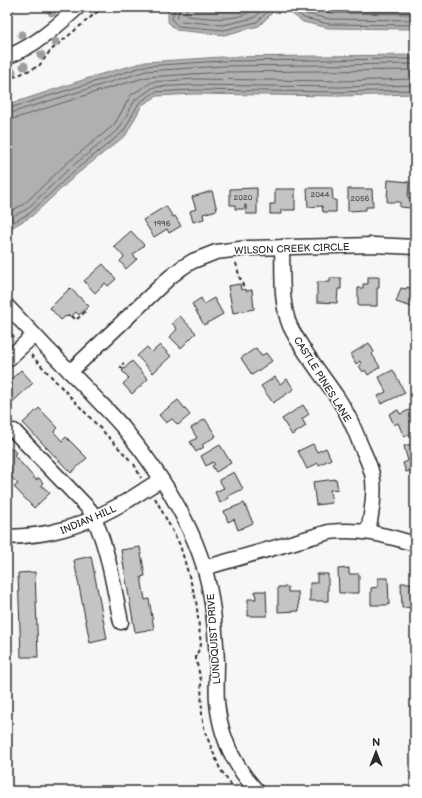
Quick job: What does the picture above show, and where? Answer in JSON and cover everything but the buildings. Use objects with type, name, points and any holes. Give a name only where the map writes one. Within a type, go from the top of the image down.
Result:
[{"type":"street","points":[[7,57],[27,48],[45,36],[78,7]]},
{"type":"street","name":"WILSON CREEK CIRCLE","points":[[70,372],[170,277],[193,261],[216,252],[231,249],[282,247],[415,247]]},
{"type":"street","name":"CASTLE PINES LANE","points":[[282,247],[284,297],[290,325],[297,338],[344,408],[371,469],[373,490],[368,532]]},
{"type":"street","name":"LUNDQUIST DRIVE","points":[[7,306],[125,430],[151,464],[191,532],[204,568],[212,600],[216,638],[217,700],[223,732],[236,765],[257,791]]},
{"type":"street","points":[[7,360],[34,335]]},
{"type":"street","points":[[14,431],[90,510],[107,557],[121,622]]},
{"type":"street","name":"INDIAN HILL","points":[[7,537],[31,536],[59,532],[118,507],[161,480]]},
{"type":"street","points":[[204,568],[328,532],[345,530],[368,532],[415,544]]},
{"type":"path","points":[[7,80],[39,66],[50,52],[103,7]]},
{"type":"path","points":[[236,263],[244,289]]},
{"type":"path","points":[[72,316],[76,320],[86,311]]},
{"type":"path","points":[[7,329],[133,462],[142,479]]},
{"type":"path","points":[[123,369],[120,366],[124,363]]},
{"type":"path","points":[[153,495],[180,545],[196,600],[201,646]]},
{"type":"water","points":[[173,7],[415,7],[415,29],[329,28],[303,22],[288,11],[275,10],[259,26],[224,35],[176,30],[168,22],[168,11]]},
{"type":"water","points":[[415,55],[415,94],[340,96],[193,94],[157,96],[142,105],[126,135],[77,174],[32,216],[11,228],[7,228],[7,105],[98,75],[145,62],[222,57]]}]
